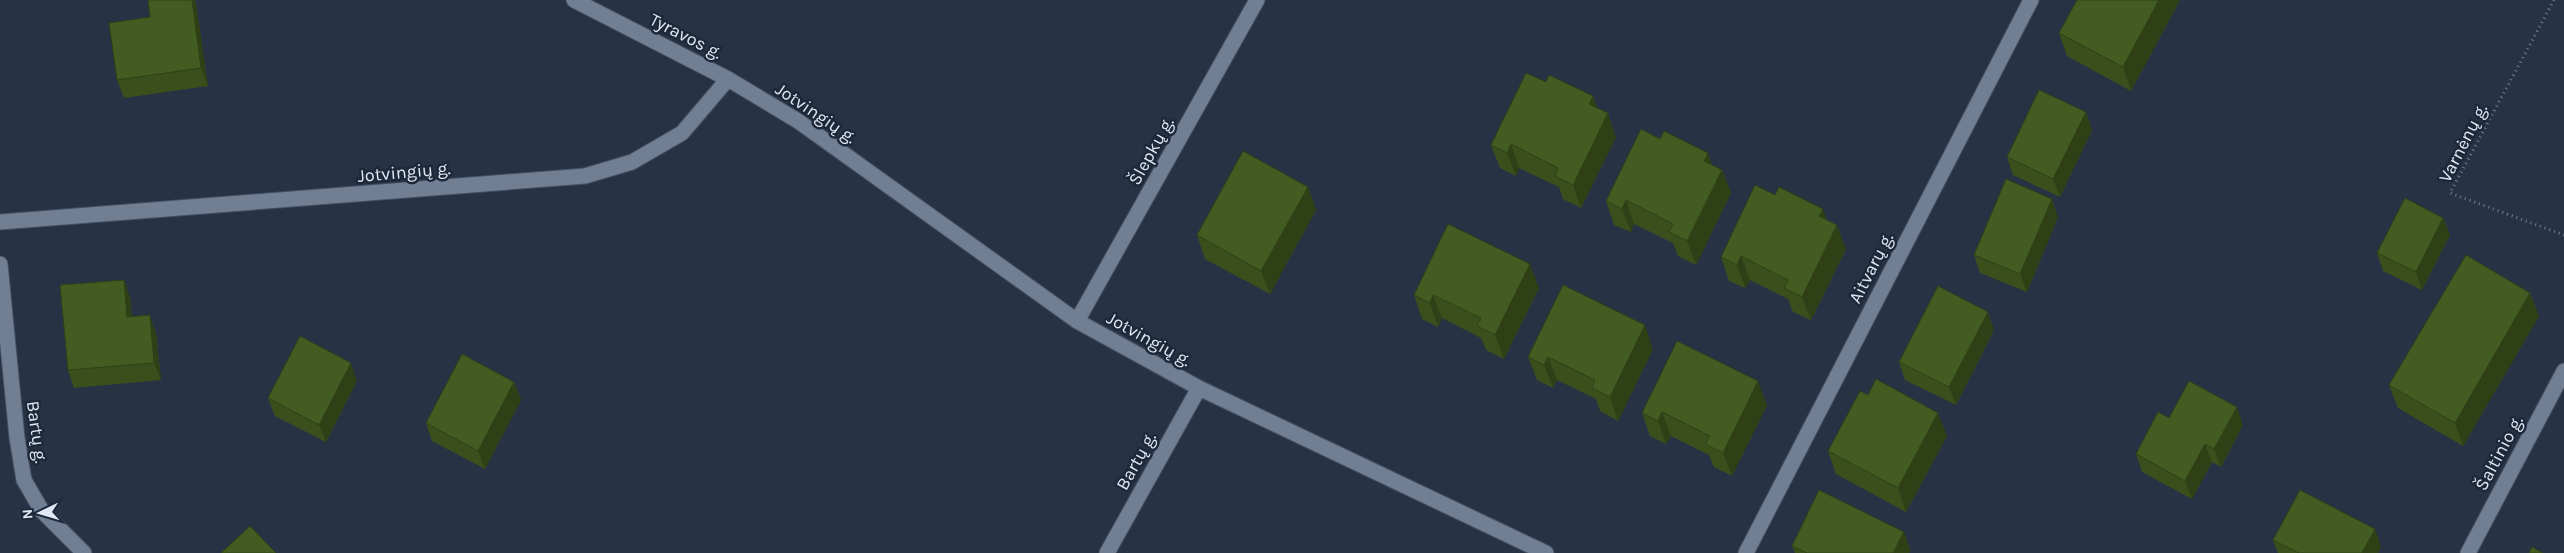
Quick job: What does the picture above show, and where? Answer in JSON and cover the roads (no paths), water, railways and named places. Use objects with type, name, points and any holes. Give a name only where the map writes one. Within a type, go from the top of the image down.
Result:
[{"type":"street","name":"Tyravos g.","points":[[574,0],[728,79]]},
{"type":"street","name":"Šlepkų g.","points":[[1077,321],[1257,0]]},
{"type":"street","name":"Aitvarų g.","points":[[1746,553],[2031,0]]},
{"type":"street","name":"Jotvingių g.","points":[[0,222],[586,176],[632,162],[682,133],[728,79],[798,121],[1077,321],[1199,388],[1546,553]]},
{"type":"street","name":"Bartų g.","points":[[0,264],[17,438],[24,480],[42,511],[84,553]]},
{"type":"street","name":"Šaltinio g.","points":[[2468,553],[2564,371]]},
{"type":"street","name":"Bartų g.","points":[[1107,553],[1199,388]]}]
